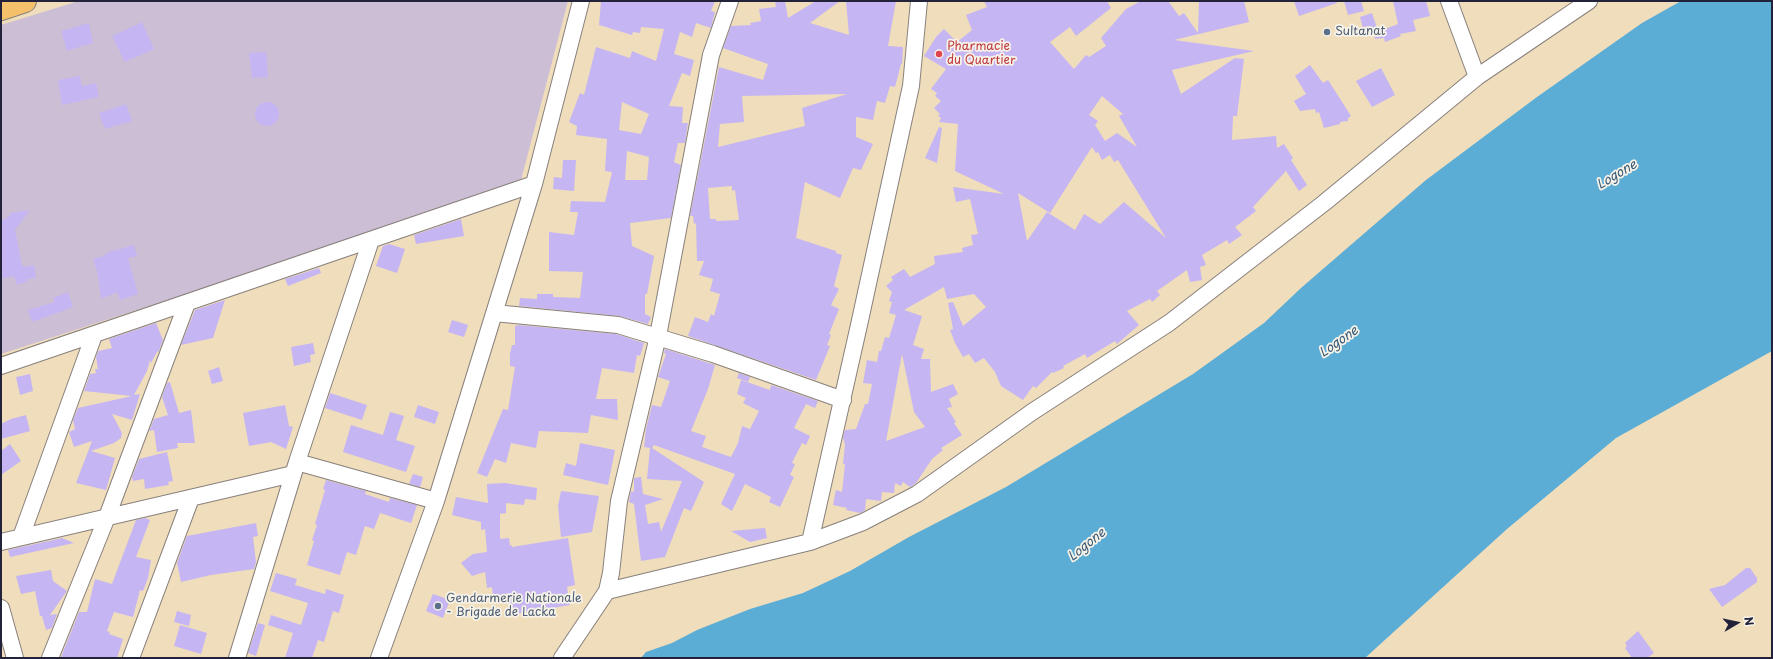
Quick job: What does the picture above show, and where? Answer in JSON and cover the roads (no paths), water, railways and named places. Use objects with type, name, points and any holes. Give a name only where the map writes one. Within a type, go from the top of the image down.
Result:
[{"type":"highway","points":[[1,9],[26,1]]},
{"type":"street","points":[[379,658],[436,501],[534,184],[581,1]]},
{"type":"street","points":[[562,658],[607,591],[611,573],[619,501],[658,336],[711,55],[730,1]]},
{"type":"street","points":[[1449,1],[1477,77]]},
{"type":"street","points":[[607,591],[810,542],[863,522],[917,494],[1032,412],[1169,323],[1324,204],[1477,77],[1589,1]]},
{"type":"street","points":[[810,542],[843,400],[911,86],[920,3]]},
{"type":"street","points":[[1,366],[534,184]]},
{"type":"street","points":[[237,658],[295,468],[371,240]]},
{"type":"street","points":[[50,658],[107,517],[187,303]]},
{"type":"street","points":[[494,313],[618,325],[658,336],[843,400]]},
{"type":"street","points":[[21,537],[94,335]]},
{"type":"street","points":[[1,542],[191,498],[295,468],[436,501]]},
{"type":"street","points":[[131,658],[191,498]]},
{"type":"street","points":[[1,608],[15,658]]},
{"type":"water","name":"Logone","points":[[1681,1],[1772,1],[1772,351],[1616,438],[1507,529],[1365,658],[641,658],[646,652],[672,643],[697,630],[750,609],[803,593],[850,571],[909,537],[1006,487],[1193,374],[1264,323],[1301,288],[1426,180],[1537,97],[1642,23]]},
{"type":"place","name":"Sultanat","points":[[1327,32]]},
{"type":"place","name":"Pharmacie du Quartier","points":[[939,54]]},
{"type":"place","name":"Gendarmerie Nationale - Brigade de Lacka","points":[[438,606]]}]
